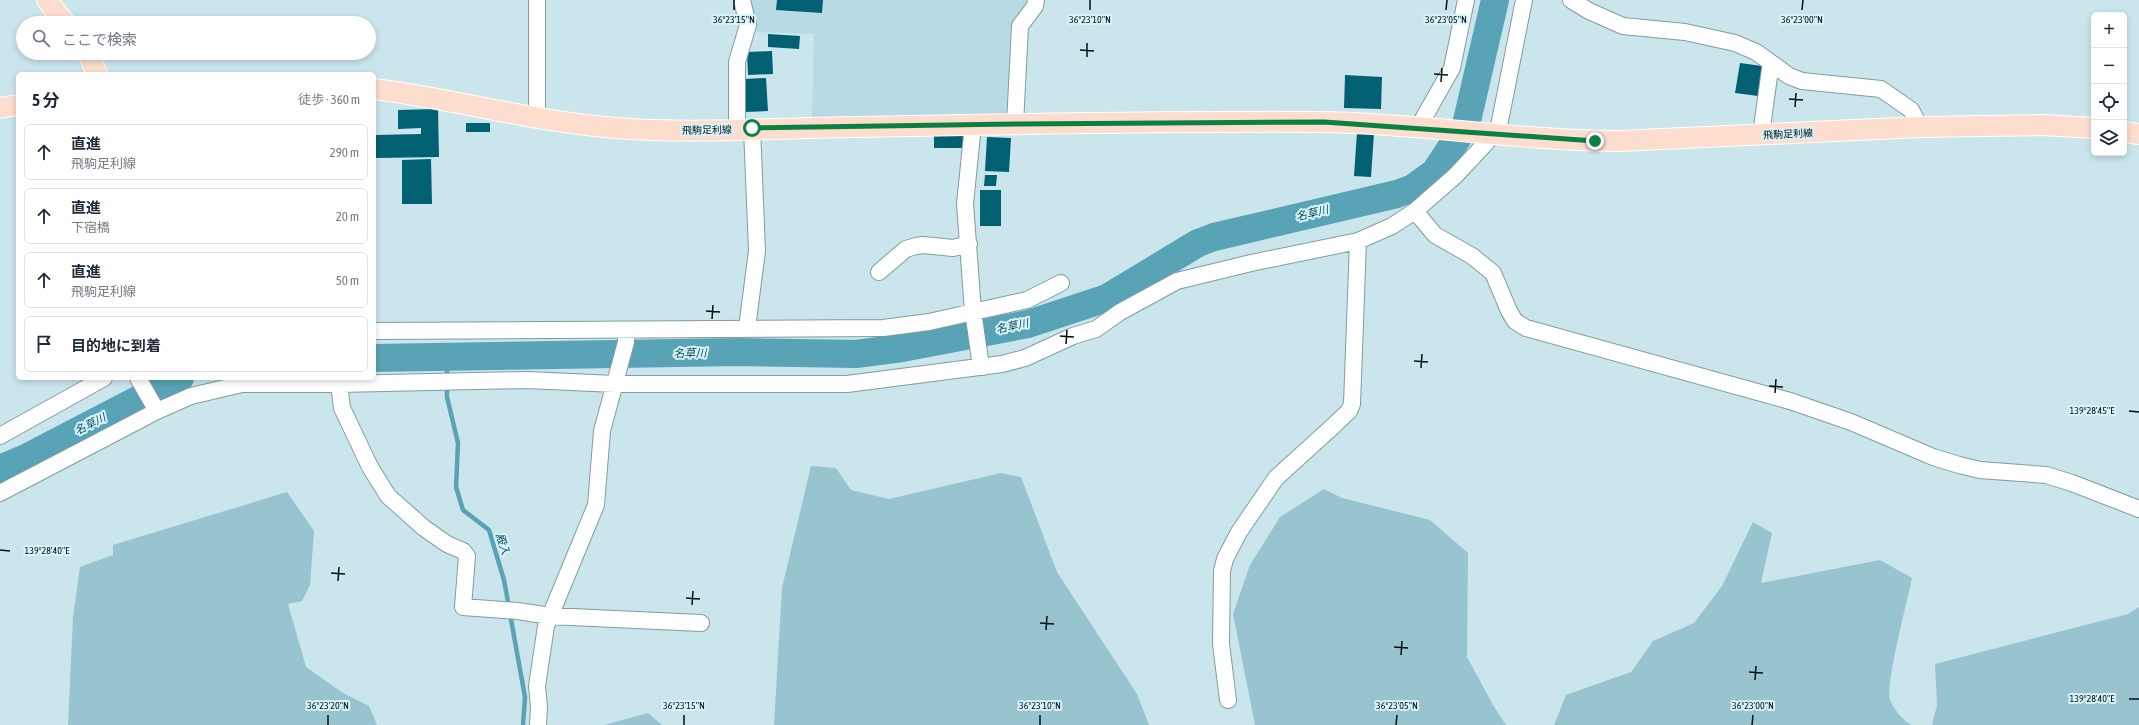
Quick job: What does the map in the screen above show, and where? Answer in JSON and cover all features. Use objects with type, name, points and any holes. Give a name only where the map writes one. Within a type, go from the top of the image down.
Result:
[{"type":"main road","points":[[46,0],[59,16]]},
{"type":"main road","points":[[91,60],[96,72]]},
{"type":"main road","name":"飛駒足利線","points":[[376,89],[419,95],[536,117],[638,129],[1310,122],[1423,128],[1571,141],[1608,141],[1920,127],[2043,125],[2091,128]]},
{"type":"main road","points":[[0,108],[16,105]]},
{"type":"main road","points":[[2127,132],[2139,134]]},
{"type":"street","points":[[536,117],[537,0]]},
{"type":"street","points":[[742,0],[748,25],[737,62],[757,251],[747,328]]},
{"type":"street","points":[[1015,124],[1020,26],[1035,6],[1036,0]]},
{"type":"street","points":[[1423,128],[1430,109],[1452,68],[1466,0]]},
{"type":"street","points":[[0,493],[156,410],[191,396],[242,384],[339,384],[616,378],[847,384],[981,363],[1002,364],[1025,358],[1073,336],[1096,329],[1120,312],[1177,281],[1251,262],[1358,241],[1392,226],[1415,211],[1455,176],[1488,134],[1499,126],[1524,0]]},
{"type":"street","points":[[1572,0],[1596,15],[1623,26],[1685,32],[1735,43],[1756,52],[1789,76],[1802,81],[1881,88],[1911,110],[1920,127]]},
{"type":"street","points":[[1762,135],[1770,68],[1773,64]]},
{"type":"street","points":[[973,125],[965,204],[974,316],[981,363]]},
{"type":"street","points":[[1415,211],[1435,235],[1472,256],[1493,273],[1509,311],[1515,321],[1526,328],[1790,401],[1851,422],[1933,457],[1959,466],[1980,470],[2046,475],[2072,483],[2139,509]]},
{"type":"street","points":[[1228,700],[1221,644],[1222,571],[1225,559],[1239,532],[1276,478],[1349,411],[1352,404],[1358,241]]},
{"type":"street","points":[[880,272],[906,249],[923,245],[954,248],[969,244]]},
{"type":"street","points":[[376,331],[626,336],[747,328],[883,328],[974,316],[1026,300],[1062,283]]},
{"type":"street","points":[[538,725],[539,707],[537,686],[546,626],[596,505],[602,432],[626,336]]},
{"type":"street","points":[[0,436],[100,380]]},
{"type":"street","points":[[139,380],[156,410]]},
{"type":"street","points":[[339,384],[342,408],[370,467],[388,496],[424,528],[448,544],[463,551],[467,556],[463,607],[518,611],[550,616],[701,623]]},
{"type":"shaded area","points":[[748,0],[1029,0],[1028,4],[1013,23],[1007,111],[1002,117],[812,121],[814,34],[757,32]]},
{"type":"shaded area","points":[[811,466],[836,468],[851,490],[889,499],[1001,473],[1021,477],[1057,572],[1137,694],[1149,725],[774,725],[782,588]]},
{"type":"shaded area","points":[[1324,489],[1342,498],[1430,520],[1468,553],[1467,657],[1493,705],[1506,725],[1255,725],[1233,614],[1250,565],[1280,517]]},
{"type":"shaded area","points":[[287,492],[314,531],[310,585],[302,601],[288,604],[306,667],[343,693],[369,706],[377,725],[68,725],[73,617],[80,567],[113,555],[113,545]]},
{"type":"shaded area","points":[[1753,522],[1772,533],[1761,583],[1880,560],[1912,578],[1898,641],[1889,692],[1890,700],[1894,707],[1902,718],[1912,725],[1554,725],[1566,695],[1631,672],[1653,641],[1694,623],[1722,586]]},
{"type":"shaded area","points":[[2139,607],[2139,725],[1932,725],[1937,705],[1935,664],[2128,614]]},
{"type":"shaded area","points":[[648,713],[662,725],[604,725]]},
{"type":"building","points":[[777,0],[823,0],[822,13],[776,10]]},
{"type":"building","points":[[768,34],[800,36],[799,49],[768,47]]},
{"type":"building","points":[[772,51],[773,74],[748,75],[747,52]]},
{"type":"building","points":[[1740,63],[1762,66],[1758,96],[1735,93]]},
{"type":"building","points":[[1345,75],[1382,77],[1381,109],[1344,108]]},
{"type":"building","points":[[766,78],[768,111],[746,112],[744,79]]},
{"type":"building","points":[[438,109],[439,157],[376,158],[376,135],[421,134],[421,128],[398,129],[398,110]]},
{"type":"building","points":[[466,123],[490,123],[490,132],[466,132]]},
{"type":"building","points":[[934,132],[970,132],[970,148],[934,148]]},
{"type":"building","points":[[1357,132],[1374,133],[1371,177],[1354,176]]},
{"type":"building","points":[[987,137],[1011,138],[1009,172],[985,171]]},
{"type":"building","points":[[431,159],[432,204],[402,204],[402,160]]},
{"type":"building","points":[[985,175],[997,175],[996,186],[984,186]]},
{"type":"building","points":[[980,190],[1001,190],[1001,226],[980,226]]},
{"type":"waterway","name":"名草川","points":[[376,358],[739,352],[856,354],[902,348],[1028,324],[1107,298],[1198,243],[1214,237],[1397,194],[1413,188],[1435,172],[1466,125],[1495,0]]},
{"type":"waterway","name":"殿入","points":[[447,358],[447,397],[458,443],[456,487],[463,510],[489,530],[504,580],[509,607]]},
{"type":"waterway","name":"名草川","points":[[0,469],[26,458],[176,380]]},
{"type":"waterway","name":"殿入","points":[[510,614],[525,697],[523,725]]},
{"type":"route","points":[[752,128],[1015,124],[1324,122],[1384,125],[1571,141],[1595,141]]}]
